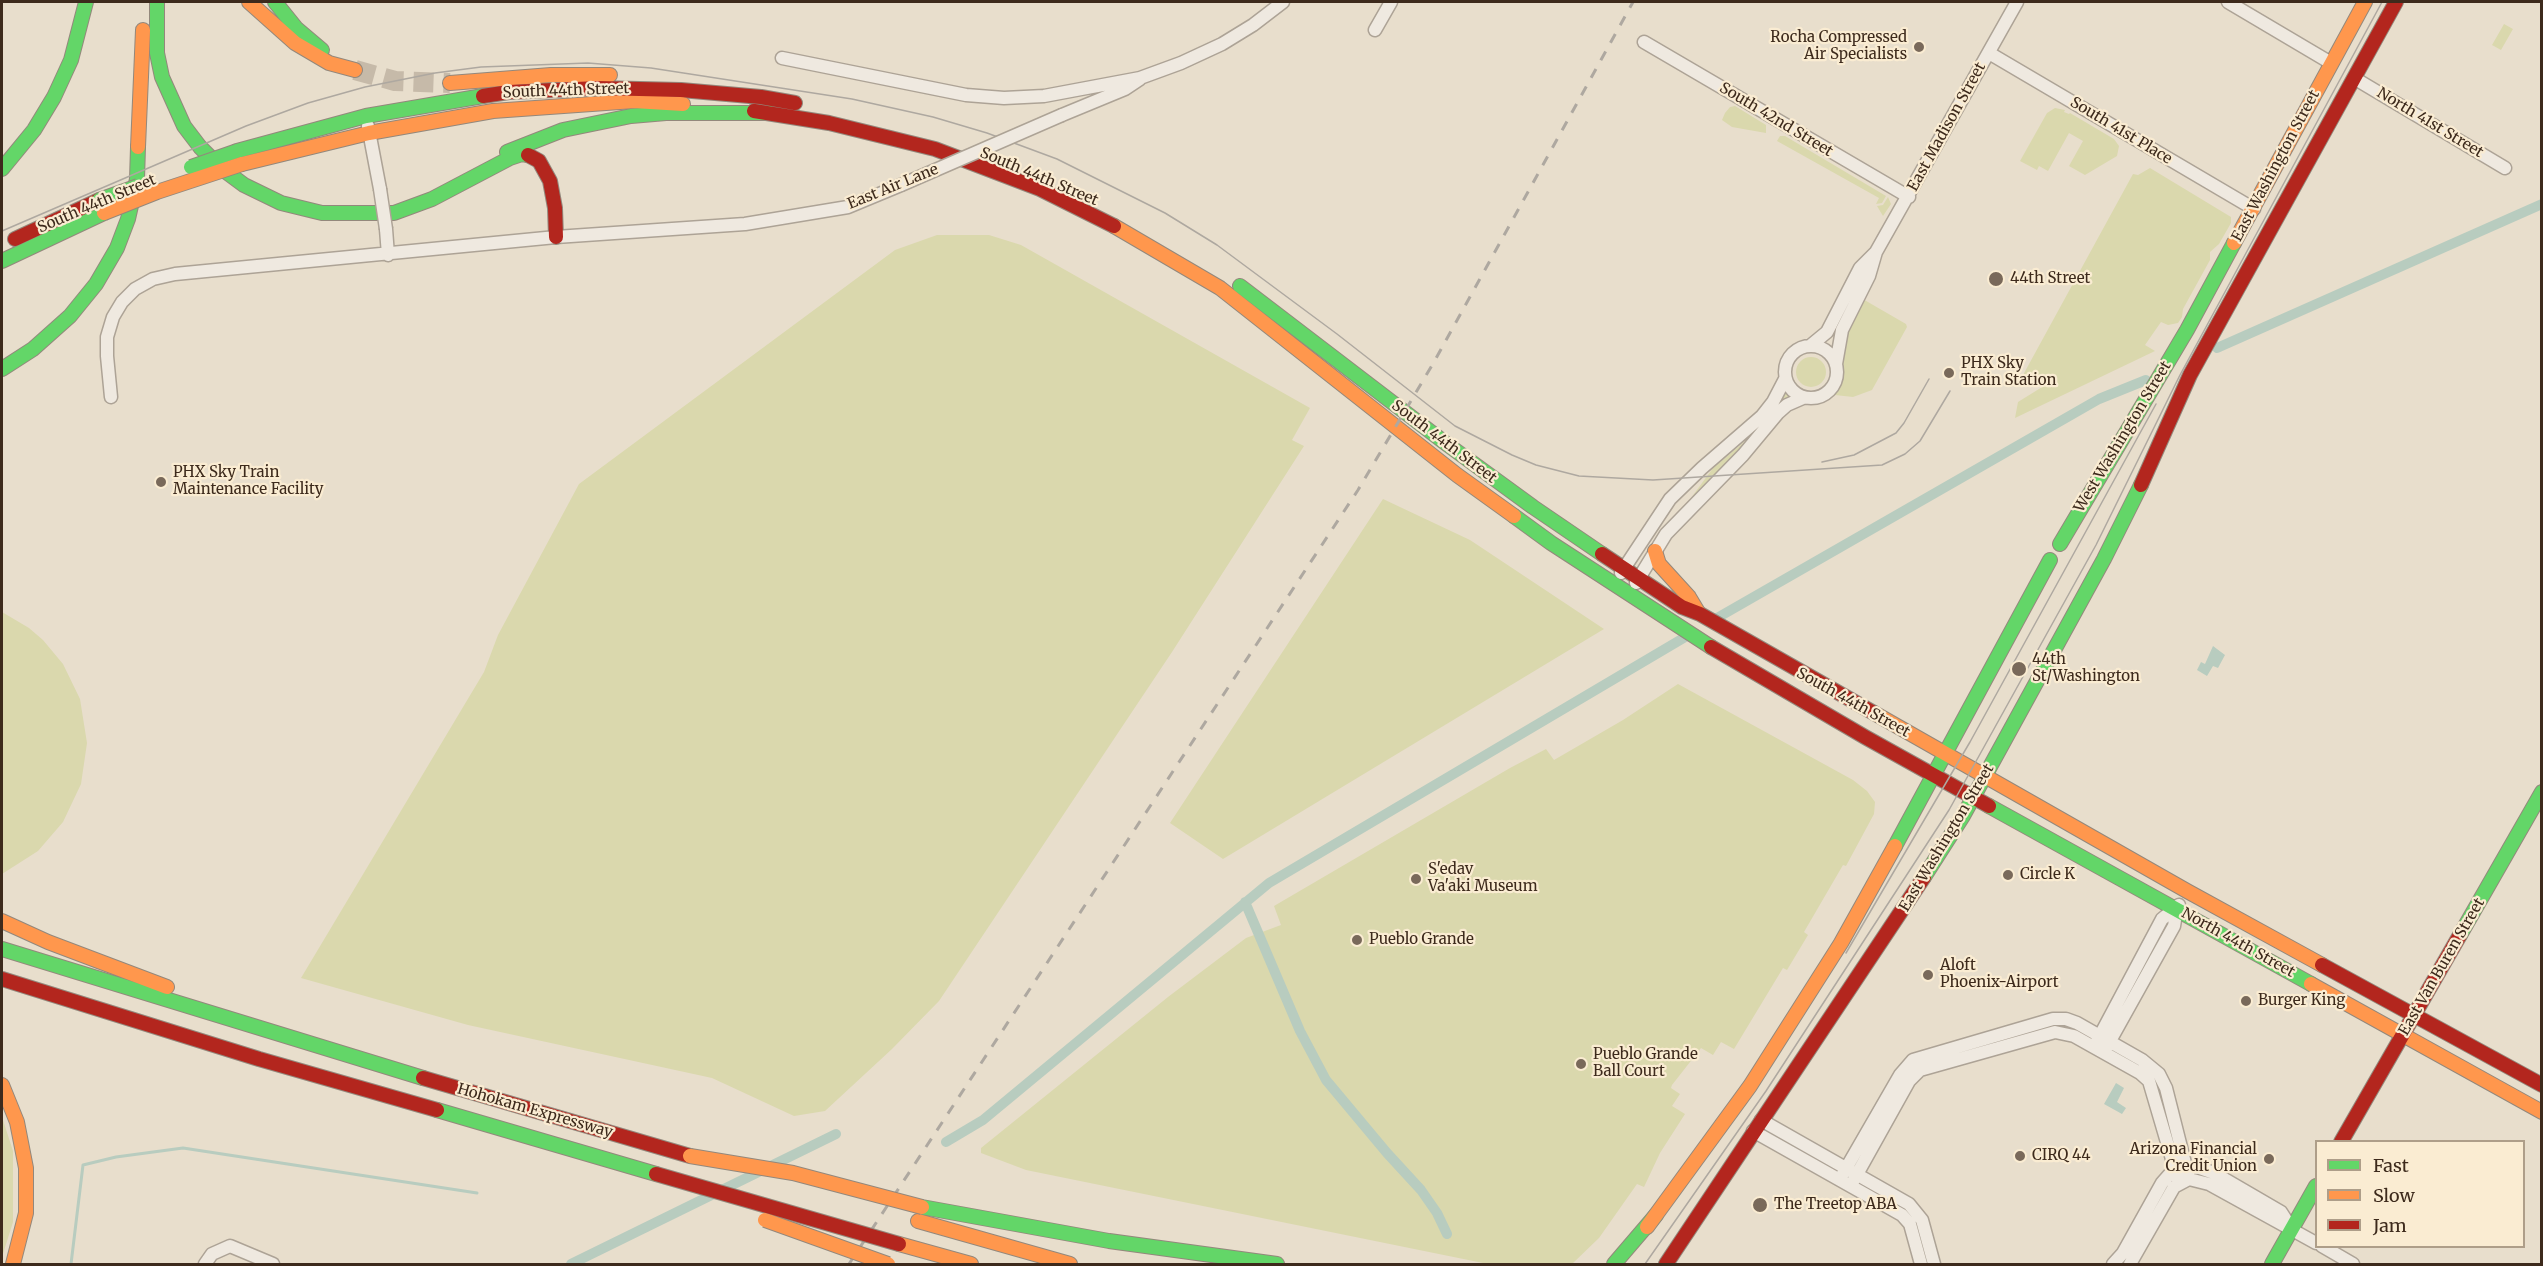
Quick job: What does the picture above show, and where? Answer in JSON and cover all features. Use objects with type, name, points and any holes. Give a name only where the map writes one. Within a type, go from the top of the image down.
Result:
[{"type":"main road","points":[[2,170],[34,130],[54,97],[71,60],[86,2]]},
{"type":"main road","points":[[2,369],[25,355],[65,321],[89,295],[104,272],[122,236],[132,204],[139,156],[144,2]]},
{"type":"main road","points":[[157,2],[156,40],[162,77],[172,102],[184,126],[210,157],[244,185],[274,200],[322,213],[394,213],[413,207],[522,154],[539,161],[550,181],[555,208],[556,237]]},
{"type":"main road","points":[[249,2],[294,43],[329,63],[355,70],[304,36],[275,2]]},
{"type":"main road","name":"East Washington Street","points":[[2187,330],[2365,2]]},
{"type":"main road","name":"East Washington Street","points":[[2226,309],[2396,2]]},
{"type":"main road","points":[[450,83],[551,75],[615,75],[668,81],[761,97]]},
{"type":"main road","name":"South 44th Street","points":[[2,246],[237,151],[366,116],[509,92],[598,88],[681,90],[761,97],[870,119],[934,135],[999,158]]},
{"type":"main road","name":"South 44th Street","points":[[2,261],[102,207],[312,146],[493,111],[634,101],[703,105],[829,123],[934,149],[1040,189],[1129,233],[1220,288],[1456,475],[1551,543],[1675,625],[1933,774]]},
{"type":"main road","points":[[360,213],[392,208],[411,202],[520,146],[586,124],[657,114],[769,113]]},
{"type":"main road","name":"South 44th Street","points":[[1021,166],[1064,185]]},
{"type":"main road","name":"South 44th Street","points":[[1212,267],[1444,442],[1638,579],[1682,607],[1700,614],[1944,754]]},
{"type":"main road","name":"West Washington Street","points":[[2184,387],[2226,309]]},
{"type":"main road","points":[[2,360],[65,321]]},
{"type":"main road","name":"West Washington Street","points":[[2060,544],[2187,330]]},
{"type":"main road","name":"East Washington Street","points":[[1666,1264],[1757,1125],[1910,901],[1974,797],[2056,650],[2126,516],[2184,387]]},
{"type":"main road","points":[[1655,551],[1659,564],[1689,597],[1700,614]]},
{"type":"main road","points":[[1622,1264],[1750,1086],[1866,901],[2050,560]]},
{"type":"main road","name":"North 44th Street","points":[[1944,754],[2187,891],[2541,1085]]},
{"type":"main road","name":"North 44th Street","points":[[1933,774],[2541,1113]]},
{"type":"main road","name":"East Van Buren Street","points":[[2343,1140],[2541,792]]},
{"type":"main road","points":[[2,921],[149,981],[308,1034],[390,1070]]},
{"type":"main road","name":"Hohokam Expressway","points":[[2,949],[390,1070],[690,1156],[920,1214],[1070,1264]]},
{"type":"main road","name":"Hohokam Expressway","points":[[2,979],[279,1065],[971,1264]]},
{"type":"main road","points":[[2,1085],[17,1122],[26,1168],[26,1213],[13,1264]]},
{"type":"main road","points":[[656,1174],[736,1209],[888,1264]]},
{"type":"main road","points":[[2272,1264],[2315,1188]]},
{"type":"main road","points":[[920,1214],[1277,1264]]},
{"type":"main road","points":[[1614,1264],[1656,1215]]},
{"type":"street","name":"East Air Lane","points":[[782,58],[966,95],[1004,98],[1044,96],[1140,78],[1222,44],[1253,25],[1283,2]]},
{"type":"street","points":[[1375,30],[1391,2]]},
{"type":"street","name":"East Madison Street","points":[[1810,346],[1827,332],[1860,268],[1876,252],[2017,2]]},
{"type":"street","points":[[2228,2],[2331,63]]},
{"type":"street","name":"South 42nd Street","points":[[1644,42],[1909,197]]},
{"type":"street","name":"South 41st Place","points":[[1989,53],[2254,209]]},
{"type":"street","name":"East Air Lane","points":[[111,397],[107,347],[113,317],[122,302],[135,289],[153,279],[175,274],[556,237],[745,224],[848,207],[1125,89],[1140,78]]},
{"type":"street","name":"North 41st Street","points":[[2354,78],[2505,168]]},
{"type":"street","points":[[366,116],[380,189],[388,255]]},
{"type":"street","name":"East Madison Street","points":[[1836,364],[1842,330],[1869,276],[1876,252]]},
{"type":"street","points":[[1629,594],[1666,534],[1743,455],[1778,413],[1795,400],[1816,398],[1829,391],[1836,379],[1836,364],[1826,351],[1810,346],[1802,348],[1789,358],[1785,365],[1785,379],[1789,387],[1803,398]]},
{"type":"street","points":[[1614,584],[1670,499],[1762,416],[1773,402],[1785,379]]},
{"type":"street","points":[[2102,1044],[2163,920],[2177,908],[2187,891]]},
{"type":"street","points":[[1848,1176],[1900,1075],[1913,1060],[2053,1019],[2066,1019],[2077,1023],[2150,1081],[2182,1175]]},
{"type":"street","points":[[1757,1125],[1848,1176],[1914,1209],[1925,1226],[1934,1264]]},
{"type":"street","points":[[2130,1264],[2182,1175]]},
{"type":"street","points":[[2114,1264],[2122,1256],[2162,1183],[2182,1175],[2210,1184],[2276,1223],[2315,1242]]},
{"type":"street","points":[[1848,1176],[1907,1219],[1921,1264]]},
{"type":"street","points":[[205,1264],[212,1254],[230,1246],[273,1264]]},
{"type":"street","points":[[2325,1248],[2353,1264]]},
{"type":"shaded area","points":[[2504,24],[2513,29],[2501,50],[2492,45]]},
{"type":"shaded area","points":[[1735,106],[1766,125],[1766,133],[1732,127],[1722,120],[1730,107]]},
{"type":"shaded area","points":[[2055,108],[2065,110],[2064,112],[2070,113],[2114,139],[2119,146],[2117,156],[2085,175],[2069,166],[2083,141],[2069,133],[2048,171],[2039,166],[2037,170],[2020,161],[2047,113]]},
{"type":"shaded area","points":[[1780,136],[1785,136],[1886,196],[1882,203],[1876,204],[1879,198],[1777,141]]},
{"type":"shaded area","points":[[2150,168],[2231,217],[2231,223],[2219,244],[2210,252],[2210,260],[2183,309],[2182,317],[2178,323],[2168,325],[2161,322],[2145,345],[2155,351],[2015,418],[2018,402],[2047,384],[2048,377],[2042,374],[2017,386],[2133,174],[2138,175]]},
{"type":"shaded area","points":[[1888,197],[1891,204],[1883,216],[1877,206],[1883,205]]},
{"type":"shaded area","points":[[937,235],[989,235],[1021,245],[1310,408],[1292,440],[1304,446],[1172,652],[939,1001],[892,1049],[825,1111],[794,1116],[712,1078],[468,1025],[301,978],[484,672],[498,635],[579,484],[895,250]]},
{"type":"shaded area","points":[[1861,298],[1906,324],[1907,327],[1872,390],[1853,397],[1835,395],[1832,394],[1841,381],[1841,347]]},
{"type":"shaded area","points":[[1811,357],[1822,361],[1826,372],[1822,383],[1811,387],[1800,383],[1796,372],[1800,361]]},
{"type":"shaded area","points":[[1785,389],[1792,397],[1691,498],[1713,468],[1744,442],[1766,419]]},
{"type":"shaded area","points":[[1383,499],[1470,540],[1604,629],[1223,859],[1170,823]]},
{"type":"shaded area","points":[[2,612],[29,628],[43,640],[63,664],[80,699],[87,743],[81,784],[63,822],[38,851],[2,874]]},
{"type":"shaded area","points":[[2213,646],[2225,655],[2218,668],[2213,666],[2207,676],[2197,670],[2201,662],[2205,664]]},
{"type":"shaded area","name":"S'edav Va'aki Museum","points":[[1678,684],[1853,780],[1867,791],[1875,802],[1874,814],[1846,866],[1843,865],[1804,932],[1808,935],[1787,970],[1783,968],[1734,1049],[1721,1042],[1713,1055],[1701,1048],[1672,1085],[1671,1088],[1680,1094],[1672,1106],[1685,1114],[1660,1153],[1644,1187],[1637,1184],[1599,1238],[1572,1264],[1488,1264],[1026,1170],[981,1153],[981,1148],[1168,997],[1246,938],[1281,925],[1274,906],[1510,768],[1546,749],[1554,760],[1623,720]]},
{"type":"shaded area","points":[[2116,1083],[2124,1088],[2117,1102],[2126,1108],[2122,1114],[2104,1104]]},
{"type":"shaded area","points":[[2,1117],[13,1151],[13,1222],[2,1257]]},
{"type":"waterway","points":[[2217,348],[2542,204]]},
{"type":"waterway","points":[[1710,622],[2099,399],[2146,380]]},
{"type":"waterway","points":[[946,1142],[983,1120],[1269,883],[1692,633]]},
{"type":"waterway","points":[[1245,902],[1300,1031],[1326,1080],[1421,1190],[1437,1213],[1447,1234]]},
{"type":"waterway","points":[[571,1264],[836,1134]]},
{"type":"waterway","points":[[71,1264],[83,1165],[116,1157],[183,1148],[477,1193]]},
{"type":"tunnel","points":[[355,70],[395,81],[450,83]]},
{"type":"tram line","points":[[1645,1264],[1766,1091],[1949,810],[2096,545],[2180,375],[2382,2]]},
{"type":"tram line","points":[[2,231],[246,126],[308,103],[365,87],[435,73],[481,67],[588,63],[651,68],[852,99],[933,117],[987,133],[1057,159],[1165,213],[1217,245],[1455,426],[1536,465],[1579,476],[1653,480],[1882,465],[1905,454],[1920,441],[1950,391]]},
{"type":"tram line","points":[[1822,462],[1854,455],[1896,433],[1929,379]]},
{"type":"tram line","points":[[1846,953],[1970,742],[2156,404]]},
{"type":"railway","points":[[849,1264],[1358,490],[1434,362],[1633,2]]},
{"type":"traffic: fast","points":[[2,169],[34,130],[54,97],[71,60],[86,2]]},
{"type":"traffic: fast","points":[[157,2],[157,53],[162,77],[184,126],[200,147],[221,168],[244,185],[281,203],[322,213],[394,213],[432,199],[510,158],[522,154],[528,155]]},
{"type":"traffic: fast","points":[[275,2],[296,28],[322,50]]},
{"type":"traffic: fast","points":[[237,151],[366,116],[483,96]]},
{"type":"traffic: fast","points":[[507,152],[563,130],[631,116],[666,113],[769,113]]},
{"type":"traffic: fast","points":[[2,369],[33,349],[70,316],[96,284],[117,248],[128,219],[137,179],[138,147]]},
{"type":"traffic: fast","points":[[191,167],[237,151]]},
{"type":"traffic: fast","points":[[99,200],[138,186]]},
{"type":"traffic: fast","points":[[2,261],[104,213]]},
{"type":"traffic: fast","points":[[2060,544],[2187,330],[2234,243]]},
{"type":"traffic: fast","points":[[1240,286],[1444,442],[1602,554]]},
{"type":"traffic: fast","points":[[1924,877],[1963,816],[2104,559],[2141,485]]},
{"type":"traffic: fast","points":[[1514,516],[1551,543],[1711,647]]},
{"type":"traffic: fast","points":[[1895,846],[2050,560]]},
{"type":"traffic: fast","points":[[2460,935],[2542,792]]},
{"type":"traffic: fast","points":[[1989,806],[2311,984]]},
{"type":"traffic: fast","points":[[2,949],[423,1078]]},
{"type":"traffic: fast","points":[[437,1110],[656,1174]]},
{"type":"traffic: fast","points":[[2272,1264],[2315,1188]]},
{"type":"traffic: fast","points":[[922,1207],[1109,1241],[1277,1264]]},
{"type":"traffic: fast","points":[[1614,1264],[1656,1215]]},
{"type":"traffic: slow","points":[[249,2],[295,43],[329,63],[355,70]]},
{"type":"traffic: slow","points":[[2234,243],[2365,2]]},
{"type":"traffic: slow","points":[[138,147],[143,30]]},
{"type":"traffic: slow","points":[[450,83],[551,75],[610,75]]},
{"type":"traffic: slow","points":[[242,164],[369,133],[493,111],[634,101],[683,104]]},
{"type":"traffic: slow","points":[[104,213],[157,192],[242,164]]},
{"type":"traffic: slow","points":[[1114,226],[1220,288],[1457,475],[1514,516]]},
{"type":"traffic: slow","points":[[1655,551],[1659,564],[1689,597],[1698,612]]},
{"type":"traffic: slow","points":[[1874,713],[2322,965]]},
{"type":"traffic: slow","points":[[1647,1227],[1750,1086],[1841,943],[1895,846]]},
{"type":"traffic: slow","points":[[2,921],[48,942],[167,987]]},
{"type":"traffic: slow","points":[[2311,984],[2542,1112]]},
{"type":"traffic: slow","points":[[2,1085],[17,1122],[26,1168],[26,1213],[13,1264]]},
{"type":"traffic: slow","points":[[690,1156],[793,1173],[922,1207]]},
{"type":"traffic: slow","points":[[765,1220],[888,1264]]},
{"type":"traffic: slow","points":[[918,1221],[1070,1264]]},
{"type":"traffic: slow","points":[[899,1244],[971,1264]]},
{"type":"traffic: jam","points":[[2141,485],[2190,375],[2396,2]]},
{"type":"traffic: jam","points":[[483,96],[509,92],[598,88],[681,90],[761,97],[795,103]]},
{"type":"traffic: jam","points":[[754,111],[829,123],[935,149],[1040,189],[1114,226]]},
{"type":"traffic: jam","points":[[528,155],[539,161],[550,181],[555,208],[556,237]]},
{"type":"traffic: jam","points":[[15,239],[99,200]]},
{"type":"traffic: jam","points":[[1602,554],[1682,607],[1700,614],[1874,713]]},
{"type":"traffic: jam","points":[[1711,647],[1989,806]]},
{"type":"traffic: jam","points":[[1666,1264],[1924,877]]},
{"type":"traffic: jam","points":[[2342,1140],[2460,935]]},
{"type":"traffic: jam","points":[[2322,965],[2542,1085]]},
{"type":"traffic: jam","points":[[2,979],[259,1059],[437,1110]]},
{"type":"traffic: jam","points":[[423,1078],[690,1156]]},
{"type":"traffic: jam","points":[[656,1174],[899,1244]]},
{"type":"place","name":"Rocha Compressed Air Specialists","points":[[1919,47]]},
{"type":"place","name":"44th Street","points":[[1996,279]]},
{"type":"place","name":"PHX Sky Train Station","points":[[1949,373]]},
{"type":"place","name":"PHX Sky Train Maintenance Facility","points":[[161,482]]},
{"type":"place","name":"44th St/Washington","points":[[2019,669]]},
{"type":"place","name":"Circle K","points":[[2008,875]]},
{"type":"place","name":"S'edav Va'aki Museum","points":[[1416,879]]},
{"type":"place","name":"Pueblo Grande","points":[[1357,940]]},
{"type":"place","name":"Aloft Phoenix-Airport","points":[[1928,975]]},
{"type":"place","name":"Burger King","points":[[2246,1001]]},
{"type":"place","name":"Pueblo Grande Ball Court","points":[[1581,1064]]},
{"type":"place","name":"CIRQ 44","points":[[2020,1156]]},
{"type":"place","name":"Arizona Financial Credit Union","points":[[2269,1159]]},
{"type":"place","name":"The Treetop ABA","points":[[1760,1205]]}]
